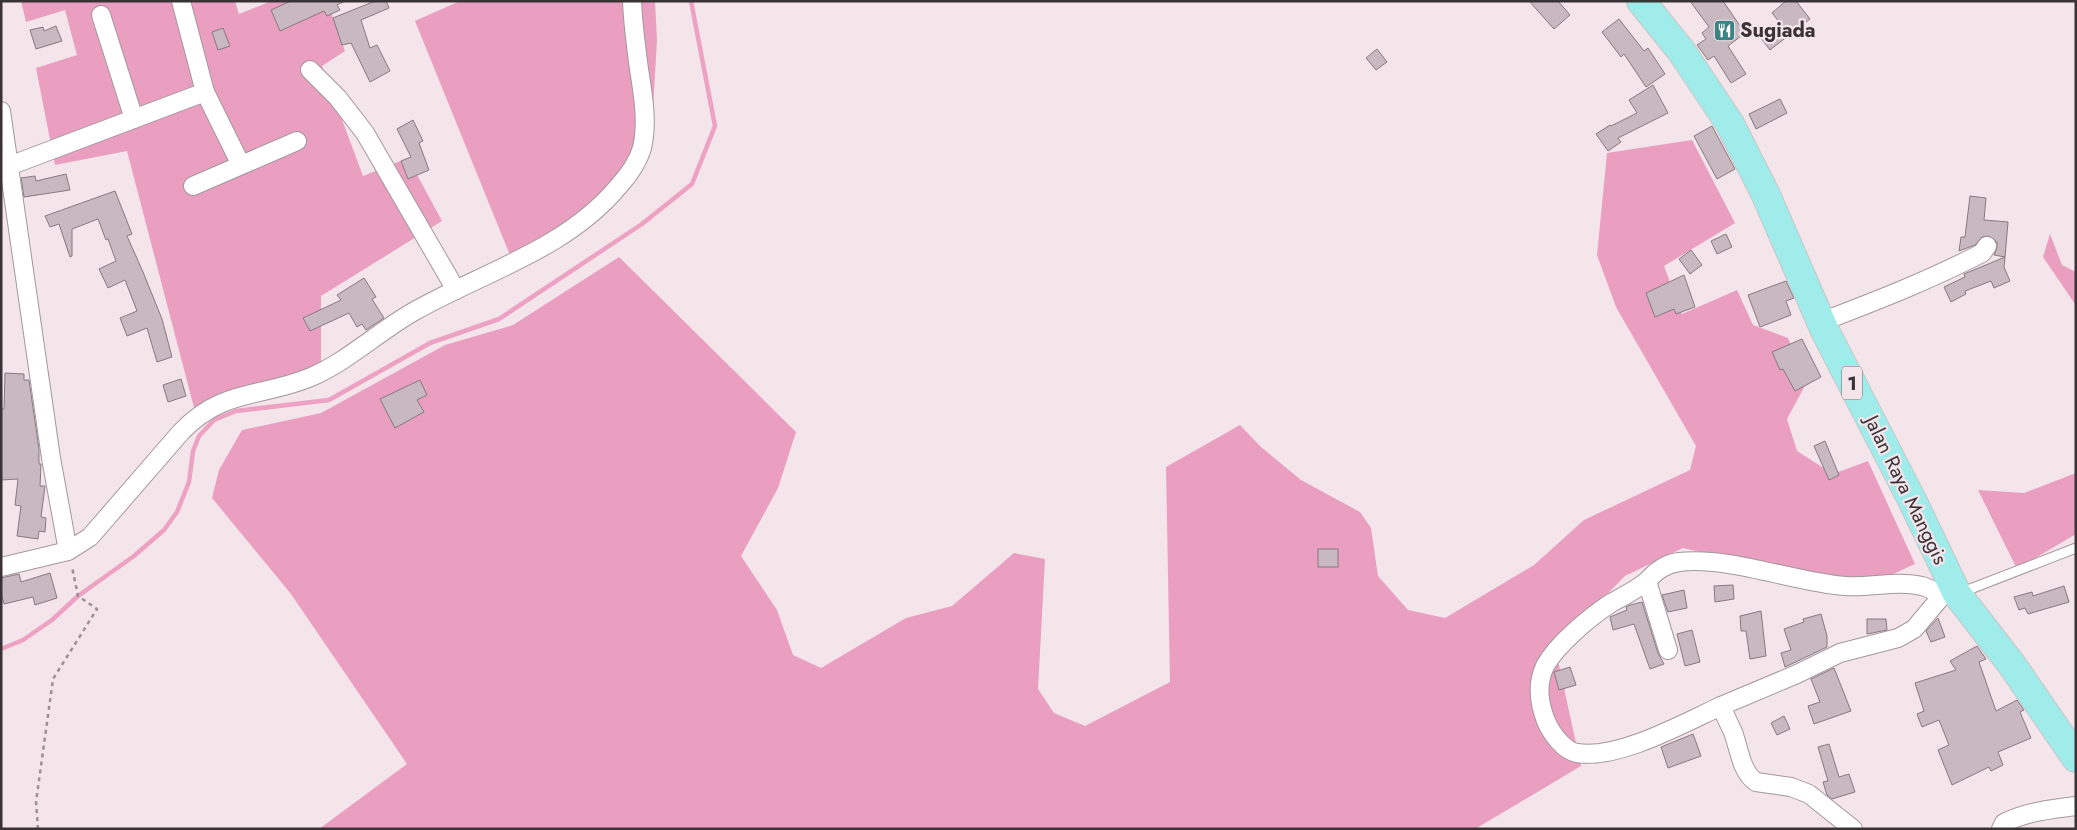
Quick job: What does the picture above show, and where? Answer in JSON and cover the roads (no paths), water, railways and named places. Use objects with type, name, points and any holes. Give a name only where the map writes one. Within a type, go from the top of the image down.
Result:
[{"type":"highway","name":"Jalan Raya Manggis","points":[[1641,1],[1682,52],[1730,124],[1765,192],[1821,322],[1913,502],[1951,591],[2012,664],[2076,758]]},
{"type":"street","points":[[181,1],[205,92],[241,165]]},
{"type":"street","points":[[1,567],[68,551],[90,538],[174,439],[195,417],[207,409],[235,398],[301,381],[320,373],[413,312],[526,257],[560,238],[607,200],[634,164],[641,150],[644,137],[645,120],[632,1]]},
{"type":"street","points":[[101,15],[134,119]]},
{"type":"street","points":[[310,70],[338,98],[365,133],[456,290]]},
{"type":"street","points":[[9,166],[205,92]]},
{"type":"street","points":[[1,111],[51,458],[68,551]]},
{"type":"street","points":[[193,186],[297,141]]},
{"type":"street","points":[[1821,322],[1895,294],[1935,276],[1982,253],[1986,246]]},
{"type":"street","points":[[1680,562],[1714,563],[1846,586],[1915,585],[1951,591],[1914,629],[1898,638],[1840,653],[1797,674],[1630,747],[1589,753],[1575,753],[1560,742],[1548,726],[1540,705],[1539,686],[1545,666],[1562,645],[1589,620],[1647,581],[1668,564],[1680,562]]},
{"type":"street","points":[[1647,581],[1668,650]]},
{"type":"street","points":[[1721,706],[1747,772],[1752,780],[1791,787],[1809,794],[1853,829]]},
{"type":"street","points":[[2001,829],[2004,823],[2031,813],[2076,806]]},
{"type":"lane","points":[[1951,591],[2076,548]]},
{"type":"waterway","points":[[1,649],[23,640],[52,620],[78,596],[134,556],[164,530],[177,512],[189,482],[193,451],[199,436],[214,420],[236,411],[329,400],[430,343],[499,319],[642,224],[692,184],[715,126],[691,1]]},
{"type":"place","name":"Sugiada","points":[[1724,30]]}]
